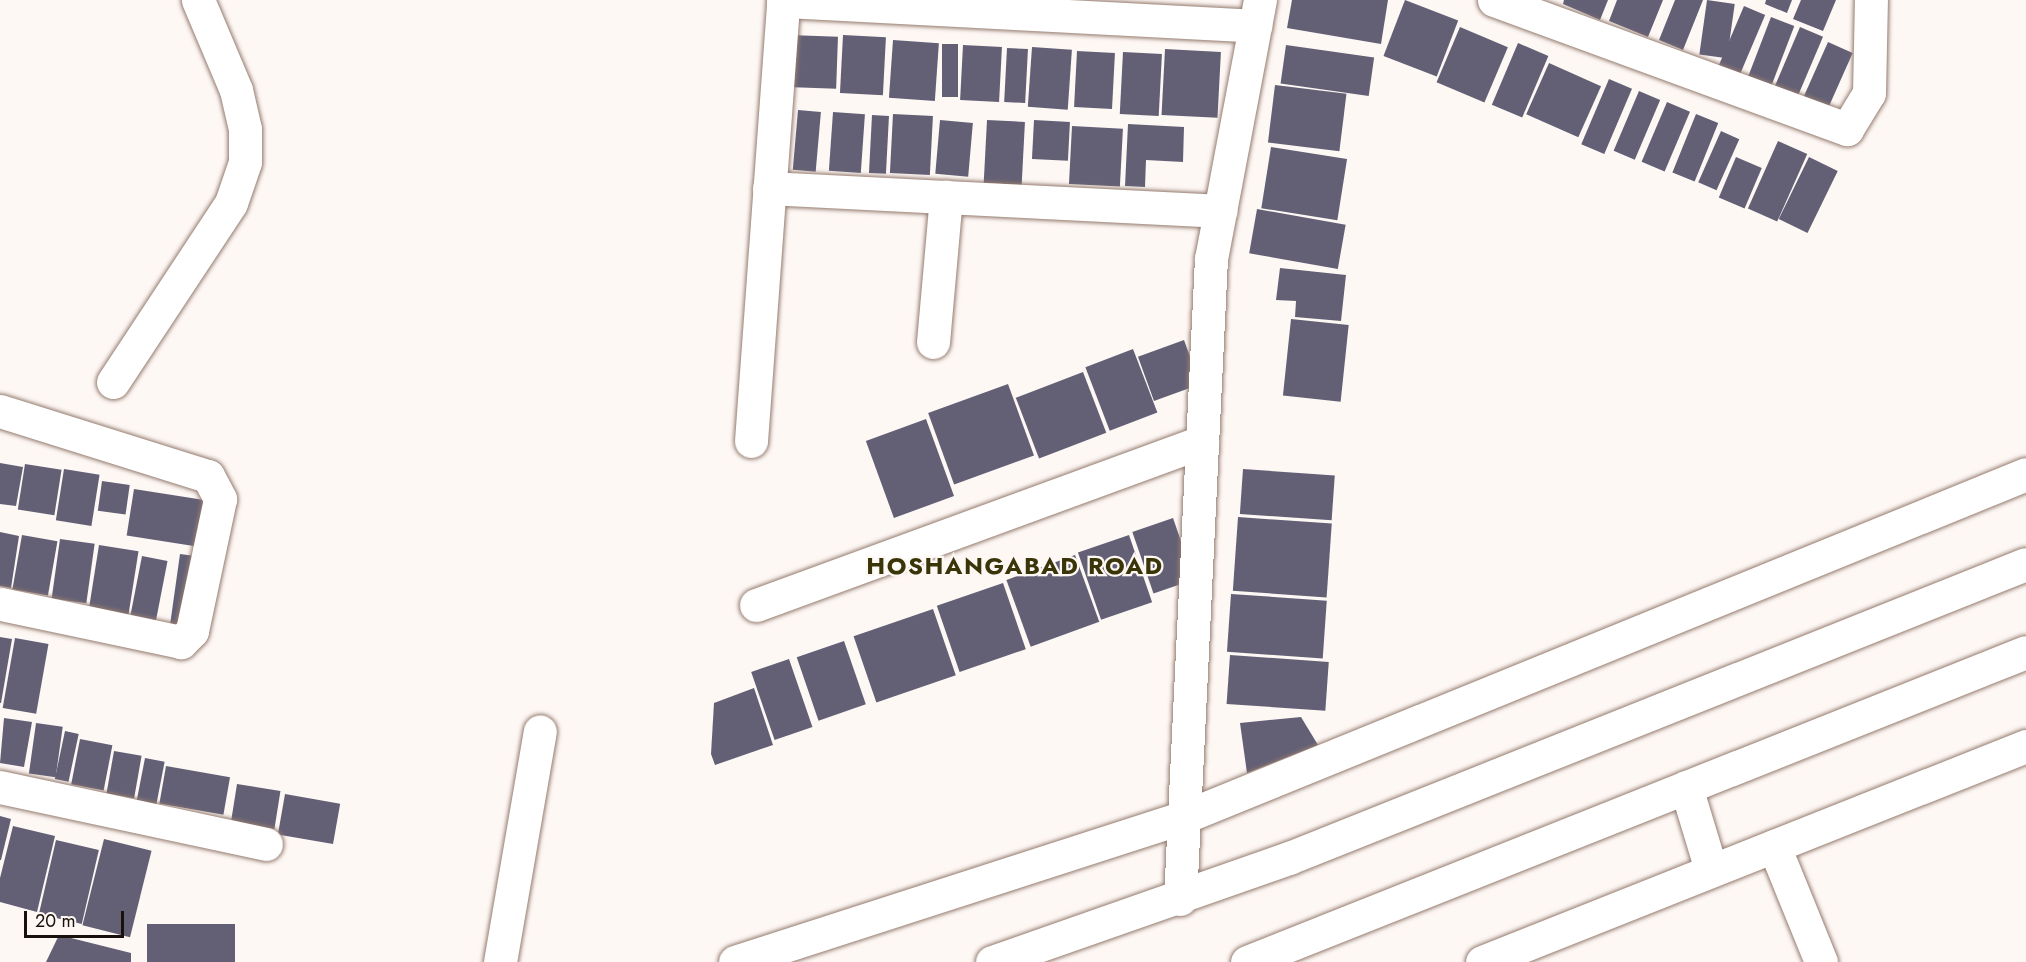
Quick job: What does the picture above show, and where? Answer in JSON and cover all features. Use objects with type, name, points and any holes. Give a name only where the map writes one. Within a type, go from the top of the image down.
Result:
[{"type":"street","points":[[113,381],[231,203],[245,162],[245,129],[236,90],[198,0]]},
{"type":"street","points":[[1507,2],[1847,129],[1869,93],[1871,0]]},
{"type":"street","points":[[751,441],[783,1],[1258,13],[1211,259],[1180,898]]},
{"type":"street","points":[[769,188],[1220,211]]},
{"type":"street","points":[[933,342],[946,197]]},
{"type":"street","points":[[0,411],[208,476],[220,499],[192,631],[181,642],[0,604]]},
{"type":"street","points":[[756,605],[1202,442]]},
{"type":"street","points":[[735,962],[1184,817],[2026,474]]},
{"type":"street","points":[[992,962],[1180,898],[2026,564]]},
{"type":"street","points":[[1247,962],[2026,652]]},
{"type":"street","points":[[500,962],[540,731]]},
{"type":"street","points":[[1482,962],[2026,746]]},
{"type":"street","points":[[0,787],[266,844]]},
{"type":"street","points":[[1686,787],[1711,870]]},
{"type":"street","points":[[1774,846],[1821,962]]},
{"type":"building","points":[[1292,0],[1388,0],[1381,44],[1287,28]]},
{"type":"building","points":[[1405,0],[1458,20],[1437,76],[1383,56]]},
{"type":"building","points":[[1564,0],[1608,0],[1600,20],[1563,4]]},
{"type":"building","points":[[1617,0],[1663,0],[1648,37],[1609,21]]},
{"type":"building","points":[[1675,0],[1703,0],[1683,50],[1659,40]]},
{"type":"building","points":[[1707,0],[1735,4],[1727,58],[1699,54]]},
{"type":"building","points":[[1766,0],[1792,0],[1787,13],[1765,4]]},
{"type":"building","points":[[1801,0],[1836,0],[1823,31],[1793,19]]},
{"type":"building","points":[[1744,6],[1765,15],[1739,76],[1718,67]]},
{"type":"building","points":[[1771,17],[1794,26],[1771,86],[1748,77]]},
{"type":"building","points":[[1460,27],[1508,47],[1484,103],[1437,82]]},
{"type":"building","points":[[1800,27],[1823,37],[1797,98],[1774,88]]},
{"type":"building","points":[[789,35],[838,37],[836,89],[787,87]]},
{"type":"building","points":[[843,35],[886,37],[883,95],[840,93]]},
{"type":"building","points":[[893,40],[939,43],[935,101],[889,98]]},
{"type":"building","points":[[1828,42],[1853,53],[1828,109],[1803,98]]},
{"type":"building","points":[[1518,43],[1548,56],[1522,118],[1492,105]]},
{"type":"building","points":[[942,44],[958,44],[958,97],[942,97]]},
{"type":"building","points":[[963,45],[1002,47],[999,102],[960,100]]},
{"type":"building","points":[[1286,45],[1374,57],[1369,96],[1281,84]]},
{"type":"building","points":[[1032,47],[1072,50],[1068,110],[1028,107]]},
{"type":"building","points":[[1007,48],[1028,49],[1025,103],[1004,102]]},
{"type":"building","points":[[1165,49],[1221,52],[1217,118],[1162,115]]},
{"type":"building","points":[[1077,51],[1115,53],[1112,109],[1074,107]]},
{"type":"building","points":[[1123,52],[1162,54],[1159,116],[1120,114]]},
{"type":"building","points":[[1549,63],[1601,86],[1578,137],[1526,114]]},
{"type":"building","points":[[1609,79],[1632,89],[1604,154],[1581,144]]},
{"type":"building","points":[[1275,85],[1346,94],[1339,151],[1268,143]]},
{"type":"building","points":[[1639,91],[1660,100],[1635,160],[1614,151]]},
{"type":"building","points":[[1667,102],[1690,112],[1665,172],[1642,162]]},
{"type":"building","points":[[798,110],[821,112],[816,172],[793,170]]},
{"type":"building","points":[[833,112],[865,114],[861,173],[829,171]]},
{"type":"building","points":[[893,114],[933,116],[930,175],[890,173]]},
{"type":"building","points":[[1696,114],[1718,123],[1695,181],[1672,172]]},
{"type":"building","points":[[872,115],[889,116],[886,174],[869,173]]},
{"type":"building","points":[[940,120],[973,123],[968,177],[935,174]]},
{"type":"building","points":[[987,120],[1025,122],[1022,185],[984,183]]},
{"type":"building","points":[[1034,120],[1070,122],[1068,161],[1032,159]]},
{"type":"building","points":[[1128,124],[1184,127],[1183,162],[1146,160],[1145,187],[1125,186]]},
{"type":"building","points":[[1072,126],[1123,129],[1120,187],[1069,184]]},
{"type":"building","points":[[1721,131],[1739,139],[1716,190],[1698,182]]},
{"type":"building","points":[[1778,141],[1807,154],[1777,222],[1748,209]]},
{"type":"building","points":[[1271,147],[1347,159],[1337,220],[1261,208]]},
{"type":"building","points":[[1736,157],[1762,168],[1745,208],[1719,198]]},
{"type":"building","points":[[1809,157],[1838,171],[1808,233],[1779,219]]},
{"type":"building","points":[[1257,209],[1346,225],[1338,269],[1249,253]]},
{"type":"building","points":[[1280,268],[1346,275],[1341,321],[1295,317],[1296,301],[1276,300]]},
{"type":"building","points":[[1291,319],[1349,325],[1341,402],[1283,396]]},
{"type":"building","points":[[1184,340],[1200,384],[1154,401],[1138,357]]},
{"type":"building","points":[[1133,349],[1157,412],[1110,431],[1085,367]]},
{"type":"building","points":[[1083,372],[1106,433],[1039,458],[1016,398]]},
{"type":"building","points":[[1008,384],[1034,455],[954,484],[928,413]]},
{"type":"building","points":[[926,419],[954,496],[894,518],[866,441]]},
{"type":"building","points":[[0,463],[23,467],[16,506],[0,504]]},
{"type":"building","points":[[25,464],[62,470],[54,515],[18,509]]},
{"type":"building","points":[[64,469],[100,475],[91,526],[56,520]]},
{"type":"building","points":[[1243,469],[1335,475],[1332,520],[1240,514]]},
{"type":"building","points":[[102,481],[130,485],[126,515],[98,511]]},
{"type":"building","points":[[134,489],[204,500],[197,547],[127,535]]},
{"type":"building","points":[[1238,517],[1332,524],[1327,597],[1233,591]]},
{"type":"building","points":[[1173,518],[1194,579],[1154,593],[1132,532]]},
{"type":"building","points":[[0,532],[19,536],[11,588],[0,586]]},
{"type":"building","points":[[22,535],[57,541],[48,595],[12,589]]},
{"type":"building","points":[[1129,535],[1152,602],[1101,620],[1078,553]]},
{"type":"building","points":[[60,539],[95,544],[86,603],[52,598]]},
{"type":"building","points":[[99,545],[139,551],[128,615],[89,609]]},
{"type":"building","points":[[180,554],[195,556],[185,627],[170,625]]},
{"type":"building","points":[[1075,555],[1099,622],[1031,647],[1006,580]]},
{"type":"building","points":[[142,556],[168,561],[155,625],[130,620]]},
{"type":"building","points":[[1003,583],[1026,649],[960,672],[937,606]]},
{"type":"building","points":[[1231,594],[1327,601],[1323,659],[1227,652]]},
{"type":"building","points":[[933,609],[956,675],[876,703],[854,636]]},
{"type":"building","points":[[0,637],[12,639],[1,703],[0,703]]},
{"type":"building","points":[[15,638],[48,644],[36,714],[3,708]]},
{"type":"building","points":[[844,641],[866,704],[819,721],[797,657]]},
{"type":"building","points":[[1230,655],[1329,662],[1325,711],[1227,704]]},
{"type":"building","points":[[789,659],[812,727],[775,740],[751,672]]},
{"type":"building","points":[[754,688],[773,745],[715,765],[711,754],[714,703]]},
{"type":"building","points":[[1301,717],[1318,745],[1247,773],[1240,723]]},
{"type":"building","points":[[4,718],[32,722],[24,767],[0,763]]},
{"type":"building","points":[[36,723],[63,727],[56,777],[29,774]]},
{"type":"building","points":[[65,731],[79,734],[69,782],[55,779]]},
{"type":"building","points":[[80,739],[112,745],[104,790],[71,784]]},
{"type":"building","points":[[114,751],[142,756],[134,798],[107,793]]},
{"type":"building","points":[[145,758],[165,762],[156,806],[136,802]]},
{"type":"building","points":[[166,766],[230,777],[223,815],[159,803]]},
{"type":"building","points":[[237,784],[280,791],[274,833],[230,826]]},
{"type":"building","points":[[285,794],[340,804],[333,844],[278,834]]},
{"type":"building","points":[[0,816],[11,819],[1,860],[0,860]]},
{"type":"building","points":[[13,826],[55,836],[37,912],[0,902],[0,878]]},
{"type":"building","points":[[104,839],[152,851],[130,937],[82,925]]},
{"type":"building","points":[[56,840],[99,850],[82,924],[39,914]]},
{"type":"building","points":[[147,924],[235,924],[235,962],[147,962]]},
{"type":"building","points":[[59,935],[131,953],[131,962],[46,962]]},
{"type":"district","name":"HOSHANGABAD ROAD","points":[[1015,566]]}]
